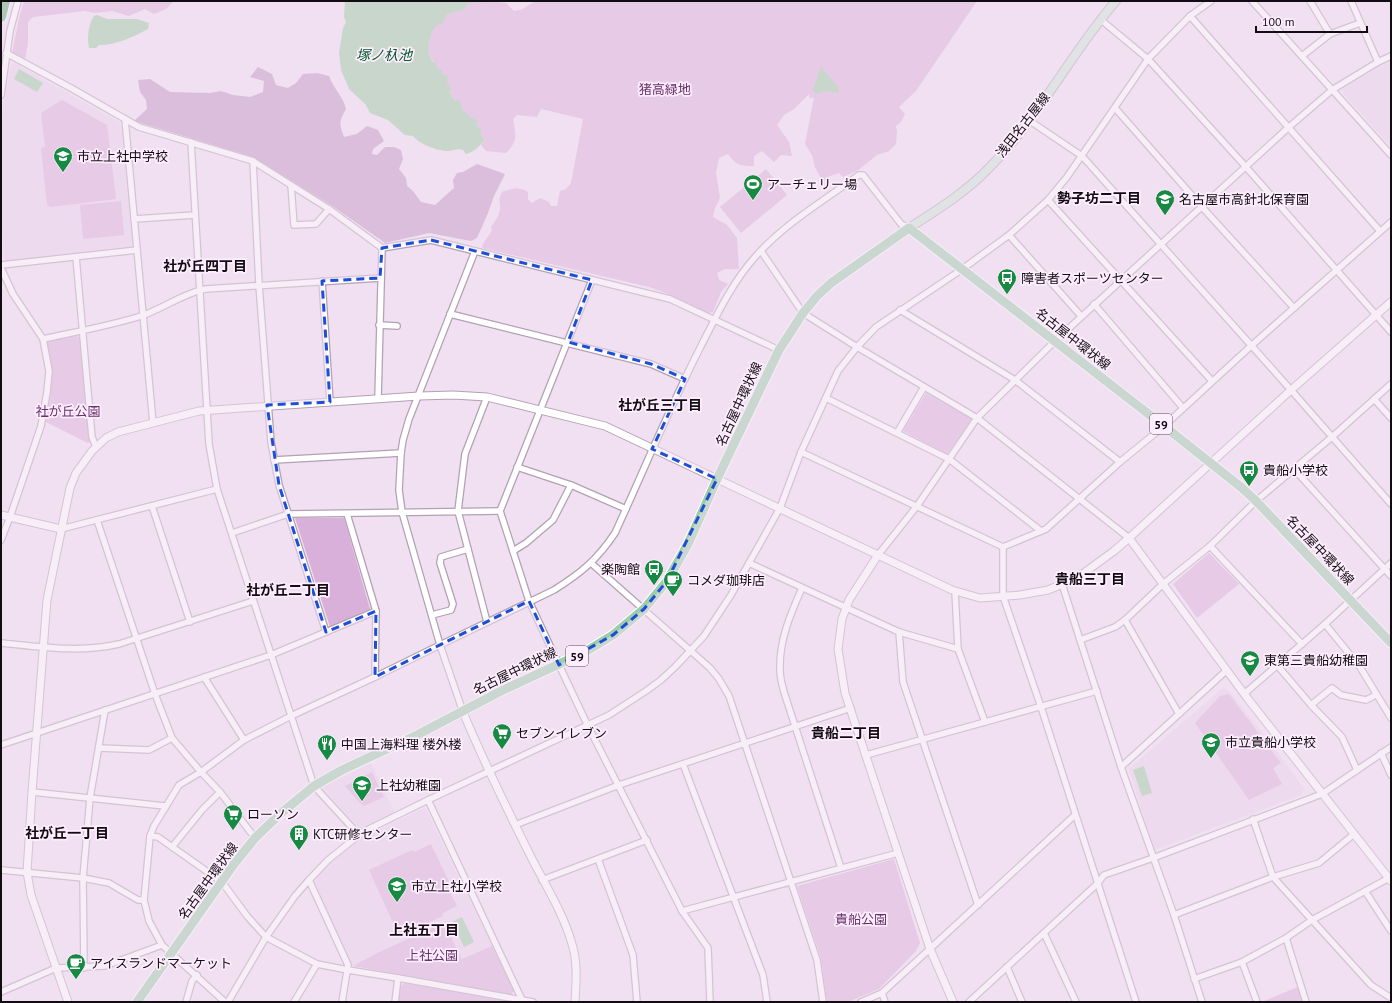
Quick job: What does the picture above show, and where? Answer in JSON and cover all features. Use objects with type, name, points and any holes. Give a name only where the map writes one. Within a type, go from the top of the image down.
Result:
[{"type":"highway","points":[[1,17],[5,1]]},
{"type":"main road","name":"浅田名古屋線","points":[[909,228],[960,194],[989,169],[1030,121],[1100,19],[1116,1]]},
{"type":"main road","name":"名古屋中環状線","points":[[137,1002],[222,882],[256,838],[280,814],[314,786],[342,770],[463,712],[503,690],[585,652],[613,635],[644,609],[667,581],[688,544],[717,479],[779,350],[803,313],[830,283],[909,228],[961,270],[1164,426],[1256,501],[1391,643]]},
{"type":"street","points":[[1,95],[6,53],[18,1]]},
{"type":"street","points":[[909,228],[901,224],[866,179],[859,175],[797,218],[774,238],[749,265],[714,319],[652,449],[616,533],[591,563],[570,580],[554,590],[244,740],[201,772],[179,785],[165,806],[150,836],[144,900],[149,921],[162,945],[227,1002],[266,937],[295,896],[328,860],[359,835],[428,800],[587,724],[609,715],[661,680],[690,652],[710,627],[731,595],[780,508],[801,452],[838,371],[857,347],[876,327],[961,270],[1009,235],[1048,200],[1067,178],[1148,59],[1190,16],[1211,1]]},
{"type":"street","points":[[1252,1],[1391,155]]},
{"type":"street","points":[[1310,1],[1330,34]]},
{"type":"street","points":[[1351,1],[1378,62]]},
{"type":"street","points":[[1190,16],[1380,230]]},
{"type":"street","points":[[1100,19],[1148,59],[1377,314],[1391,332]]},
{"type":"street","points":[[1302,56],[1330,34],[1360,23]]},
{"type":"street","points":[[6,53],[139,127],[253,162],[328,209],[382,248],[431,240],[670,299],[779,350]]},
{"type":"street","points":[[953,1002],[930,949],[846,693],[838,648],[842,619],[849,600],[878,555],[917,506],[977,418],[1081,316],[1289,127],[1332,90],[1378,62],[1391,56]]},
{"type":"street","points":[[1115,108],[1294,308]]},
{"type":"street","points":[[125,119],[153,423]]},
{"type":"street","points":[[1030,121],[1082,156],[1391,504]]},
{"type":"street","points":[[191,142],[209,444],[218,489],[314,786],[359,835]]},
{"type":"street","points":[[253,162],[267,405],[274,460],[279,485],[326,632]]},
{"type":"street","points":[[291,185],[294,225],[316,224],[328,209]]},
{"type":"street","points":[[1048,200],[1121,280],[1178,346],[1212,381]]},
{"type":"street","points":[[134,219],[195,215]]},
{"type":"street","points":[[801,452],[1003,547],[1046,529],[1120,462],[1164,426],[1380,230],[1391,222]]},
{"type":"street","points":[[1009,235],[1081,316]]},
{"type":"street","points":[[378,398],[382,248]]},
{"type":"street","points":[[1,265],[136,250]]},
{"type":"street","points":[[476,251],[409,419],[400,453],[399,490],[402,512],[440,645],[463,712],[489,772],[563,920],[572,945],[576,967],[575,1002]]},
{"type":"street","points":[[761,251],[803,313],[857,347],[977,418],[1129,538],[1244,694],[1390,879],[1364,891],[1312,920],[1286,938],[1242,962],[1194,979]]},
{"type":"street","points":[[76,257],[92,437],[96,446]]},
{"type":"street","points":[[1,268],[13,294],[43,339],[49,371],[44,414],[41,426],[1,540]]},
{"type":"street","points":[[43,339],[142,316],[199,290],[380,278]]},
{"type":"street","points":[[592,280],[500,511],[529,602],[587,724],[682,911],[708,948],[710,1002]]},
{"type":"street","points":[[322,281],[330,402]]},
{"type":"street","points":[[68,1002],[31,895],[27,872],[32,792],[47,600],[61,529],[70,488],[76,473],[84,460],[96,446],[106,438],[118,432],[207,409],[419,396],[453,395],[487,398],[604,426],[955,591],[980,598],[1020,595],[1048,590],[1077,578],[1114,551],[1291,390],[1391,302]]},
{"type":"street","points":[[1094,304],[1183,408]]},
{"type":"street","points":[[900,310],[1015,380],[1120,462]]},
{"type":"street","points":[[450,314],[568,342],[651,364],[685,379]]},
{"type":"street","points":[[379,325],[397,326]]},
{"type":"street","points":[[1080,640],[1115,627],[1124,620],[1163,584],[1210,546],[1256,501],[1391,384]]},
{"type":"street","points":[[897,433],[924,387]]},
{"type":"street","points":[[487,398],[465,454],[458,511],[487,622]]},
{"type":"street","points":[[826,398],[949,459],[1041,531]]},
{"type":"street","points":[[1374,399],[1391,418]]},
{"type":"street","points":[[274,460],[400,453]]},
{"type":"street","points":[[517,467],[571,484],[626,509]]},
{"type":"street","points":[[1294,469],[1391,576]]},
{"type":"street","points":[[513,551],[526,543],[553,520],[571,484]]},
{"type":"street","points":[[1,514],[61,529],[218,489]]},
{"type":"street","points":[[152,506],[190,622]]},
{"type":"street","points":[[232,533],[288,514],[500,511]]},
{"type":"street","points":[[347,514],[376,611],[375,677]]},
{"type":"street","points":[[97,520],[136,639],[172,738],[220,792],[256,838]]},
{"type":"street","points":[[1210,546],[1302,644]]},
{"type":"street","points":[[1003,547],[1003,596],[1041,707],[1136,1002]]},
{"type":"street","points":[[432,615],[451,610],[453,604],[440,563],[442,557],[468,549]]},
{"type":"street","points":[[591,563],[644,609],[690,652],[710,668],[719,678],[729,696],[792,881],[817,960],[823,1002]]},
{"type":"street","points":[[749,563],[899,632],[958,649]]},
{"type":"street","points":[[1244,694],[1302,644],[1391,563]]},
{"type":"street","points":[[1062,584],[1122,767],[1174,915],[1202,1002]]},
{"type":"street","points":[[802,588],[790,614],[781,646],[780,671],[784,692],[841,868]]},
{"type":"street","points":[[955,591],[958,649],[985,722]]},
{"type":"street","points":[[1,643],[76,649],[100,648],[136,639],[253,601]]},
{"type":"street","points":[[1,745],[271,655],[376,611]]},
{"type":"street","points":[[1124,620],[1179,714]]},
{"type":"street","points":[[1324,624],[1360,667],[1391,718]]},
{"type":"street","points":[[899,632],[903,682],[978,905]]},
{"type":"street","points":[[1277,666],[1310,704],[1342,737],[1356,770]]},
{"type":"street","points":[[1122,767],[1227,670]]},
{"type":"street","points":[[204,677],[244,740]]},
{"type":"street","points":[[1310,704],[1332,688],[1340,695],[1366,700],[1376,695]]},
{"type":"street","points":[[866,755],[1097,691]]},
{"type":"street","points":[[515,826],[619,785],[850,708]]},
{"type":"street","points":[[84,968],[83,878],[90,798],[105,710]]},
{"type":"street","points":[[99,748],[149,750],[172,738]]},
{"type":"street","points":[[968,1002],[1098,884],[1104,875],[1322,794],[1391,747]]},
{"type":"street","points":[[1381,753],[1391,775]]},
{"type":"street","points":[[683,764],[763,975],[767,1002]]},
{"type":"street","points":[[32,792],[165,806]]},
{"type":"street","points":[[172,847],[202,810],[220,792]]},
{"type":"street","points":[[428,800],[523,1001]]},
{"type":"street","points":[[861,1002],[882,993],[1075,815]]},
{"type":"street","points":[[1254,819],[1273,877],[1371,985],[1391,998]]},
{"type":"street","points":[[1174,915],[1273,877],[1319,863],[1354,834]]},
{"type":"street","points":[[150,836],[158,837],[222,882],[247,916],[266,937],[317,964],[533,1002]]},
{"type":"street","points":[[542,880],[647,840]]},
{"type":"street","points":[[682,911],[898,853]]},
{"type":"street","points":[[598,859],[632,955],[637,1002]]},
{"type":"street","points":[[1,870],[83,878],[109,883],[138,900],[144,900]]},
{"type":"street","points":[[309,880],[348,966],[342,1002]]},
{"type":"street","points":[[1364,891],[1391,930]]},
{"type":"street","points":[[1044,933],[1076,1002]]},
{"type":"street","points":[[1286,938],[1306,1002]]},
{"type":"street","points":[[1,992],[56,968],[105,966],[162,945]]},
{"type":"street","points":[[1242,962],[1257,1002]]},
{"type":"street","points":[[294,1002],[317,964]]},
{"type":"street","points":[[1007,968],[1022,1002]]},
{"type":"street","points":[[186,1002],[192,981],[197,975]]},
{"type":"street","points":[[395,1002],[398,978]]},
{"type":"street","points":[[882,993],[885,1002]]},
{"type":"highlighted area","points":[[431,240],[592,280],[568,342],[651,364],[685,379],[652,449],[717,479],[667,581],[644,609],[613,635],[559,665],[529,601],[375,677],[376,611],[326,632],[279,485],[267,405],[330,402],[322,281],[380,278],[382,248]]},
{"type":"shaded area","points":[[1391,62],[1391,147],[1343,93],[1343,89],[1379,67]]},
{"type":"shaded area","name":"市立上社中学校","points":[[15,63],[119,122],[121,126],[133,243],[130,246],[7,261],[4,258],[1,213],[1,133],[4,99],[11,65]]},
{"type":"shaded area","points":[[258,67],[272,74],[276,85],[288,88],[296,83],[303,74],[317,73],[329,76],[343,100],[346,109],[340,123],[344,137],[357,134],[367,126],[378,130],[384,141],[373,149],[372,154],[377,155],[385,147],[394,147],[401,150],[403,159],[399,169],[406,178],[407,186],[413,191],[421,202],[435,205],[454,188],[453,180],[457,173],[463,172],[477,164],[505,174],[494,196],[477,238],[471,241],[429,233],[385,243],[331,205],[253,157],[134,121],[147,109],[146,100],[140,92],[138,80],[150,79],[170,92],[210,93],[221,91],[233,95],[250,97],[263,92],[264,81],[250,77]]},
{"type":"shaded area","name":"市立貴船小学校","points":[[1224,687],[1229,691],[1276,750],[1304,789],[1301,795],[1157,849],[1154,848],[1129,770]]},
{"type":"shaded area","name":"上社幼稚園","points":[[371,763],[395,813],[361,830],[324,789],[324,786]]},
{"type":"shaded area","name":"市立上社小学校","points":[[424,808],[426,809],[492,946],[462,959],[444,923],[379,952],[353,966],[350,965],[314,880],[331,863],[361,839]]},
{"type":"green space","points":[[24,1],[173,2],[166,9],[154,14],[145,9],[129,16],[112,11],[95,13],[85,11],[33,17],[28,22],[28,43],[25,59],[12,54]]},
{"type":"green space","name":"猪高緑地","points":[[482,1],[506,3],[514,11],[523,9],[535,1],[977,1],[916,91],[899,107],[905,114],[901,122],[896,126],[896,144],[889,151],[877,155],[857,171],[843,177],[839,173],[830,176],[823,182],[815,167],[812,155],[805,144],[814,97],[810,99],[809,94],[794,109],[784,115],[777,125],[789,142],[792,156],[781,155],[774,162],[762,151],[754,156],[754,166],[739,164],[733,161],[728,154],[719,158],[716,173],[720,198],[715,208],[713,217],[727,225],[737,238],[739,269],[725,269],[717,273],[719,280],[728,284],[721,292],[713,312],[708,313],[668,294],[649,287],[482,248],[499,213],[502,192],[521,189],[528,192],[528,199],[532,203],[540,198],[549,202],[551,206],[557,206],[560,191],[566,189],[571,183],[583,119],[541,109],[537,117],[517,115],[513,119],[515,138],[510,149],[506,153],[486,151],[481,145],[485,139],[481,135],[481,130],[476,124],[477,121],[467,115],[449,92],[443,75],[437,68],[428,52],[428,44],[433,30],[446,15],[465,9],[469,3]]},
{"type":"green space","points":[[62,100],[107,125],[116,199],[50,207],[47,205],[41,148],[45,147],[41,113]]},
{"type":"green space","name":"アーチェリー場","points":[[766,169],[787,195],[741,233],[720,207]]},
{"type":"green space","points":[[121,201],[124,235],[83,239],[80,205]]},
{"type":"green space","name":"社が丘公園","points":[[77,336],[81,338],[91,441],[88,443],[46,422],[52,377],[51,363],[47,346],[48,341]]},
{"type":"green space","points":[[926,393],[972,419],[947,454],[903,431]]},
{"type":"green space","points":[[295,518],[344,518],[370,609],[330,627]]},
{"type":"green space","points":[[1209,553],[1239,584],[1197,618],[1173,584]]},
{"type":"green space","points":[[1229,694],[1281,763],[1273,768],[1282,784],[1249,800],[1195,723],[1220,696]]},
{"type":"green space","points":[[372,772],[384,797],[364,806],[345,786]]},
{"type":"green space","points":[[431,844],[454,892],[451,894],[457,906],[443,913],[443,916],[399,936],[369,870],[412,850],[414,852]]},
{"type":"green space","name":"貴船公園","points":[[894,859],[920,943],[916,951],[879,989],[848,1002],[827,1002],[821,958],[797,886]]},
{"type":"green space","name":"上社公園","points":[[444,923],[462,959],[492,946],[514,991],[511,995],[353,966],[379,952]]},
{"type":"green space","name":"上社公園","points":[[404,983],[513,1002],[398,1002],[401,986]]},
{"type":"green space","points":[[1298,987],[1302,1002],[1264,1002],[1264,1001]]},
{"type":"water","name":"塚ノ杁池","points":[[345,1],[482,1],[469,3],[465,9],[446,15],[443,23],[434,28],[428,44],[428,52],[433,62],[436,63],[437,68],[442,70],[443,75],[447,75],[448,80],[446,84],[450,85],[451,89],[449,92],[455,100],[460,101],[462,108],[466,113],[478,121],[476,124],[481,130],[481,135],[485,139],[477,148],[466,154],[461,149],[444,151],[434,148],[419,142],[413,136],[405,135],[388,120],[370,113],[366,105],[349,89],[341,70],[339,53],[343,28],[346,22],[344,17]]},
{"type":"water","points":[[97,15],[107,19],[137,19],[149,23],[148,29],[131,38],[106,45],[99,45],[96,48],[89,48],[89,27],[94,16]]},
{"type":"water","points":[[822,68],[838,87],[839,92],[827,91],[815,94],[813,90],[820,69]]},
{"type":"water","points":[[19,69],[43,83],[37,92],[14,79]]},
{"type":"water","points":[[1144,766],[1152,793],[1142,796],[1133,770]]},
{"type":"water","points":[[462,917],[474,942],[464,947],[452,922]]},
{"type":"place","name":"市立上社中学校","points":[[63,173]]},
{"type":"place","name":"アーチェリー場","points":[[753,201]]},
{"type":"place","name":"名古屋市高針北保育園","points":[[1165,216]]},
{"type":"place","name":"障害者スポーツセンター","points":[[1007,295]]},
{"type":"place","name":"貴船小学校","points":[[1249,487]]},
{"type":"place","name":"楽陶館","points":[[654,586]]},
{"type":"place","name":"コメダ珈琲店","points":[[673,597]]},
{"type":"place","name":"東第三貴船幼稚園","points":[[1250,677]]},
{"type":"place","name":"セブンイレブン","points":[[502,750]]},
{"type":"place","name":"市立貴船小学校","points":[[1211,759]]},
{"type":"place","name":"中国上海料理 楼外楼","points":[[327,761]]},
{"type":"place","name":"上社幼稚園","points":[[362,802]]},
{"type":"place","name":"ローソン","points":[[233,831]]},
{"type":"place","name":"KTC研修センター","points":[[299,851]]},
{"type":"place","name":"市立上社小学校","points":[[397,903]]},
{"type":"place","name":"アイスランドマーケット","points":[[76,980]]},
{"type":"district","name":"勢子坊二丁目","points":[[1099,198]]},
{"type":"district","name":"社が丘四丁目","points":[[205,266]]},
{"type":"district","name":"社が丘三丁目","points":[[660,405]]},
{"type":"district","name":"貴船三丁目","points":[[1090,579]]},
{"type":"district","name":"社が丘二丁目","points":[[288,590]]},
{"type":"district","name":"貴船二丁目","points":[[846,733]]},
{"type":"district","name":"社が丘一丁目","points":[[67,833]]},
{"type":"district","name":"上社五丁目","points":[[424,930]]}]
